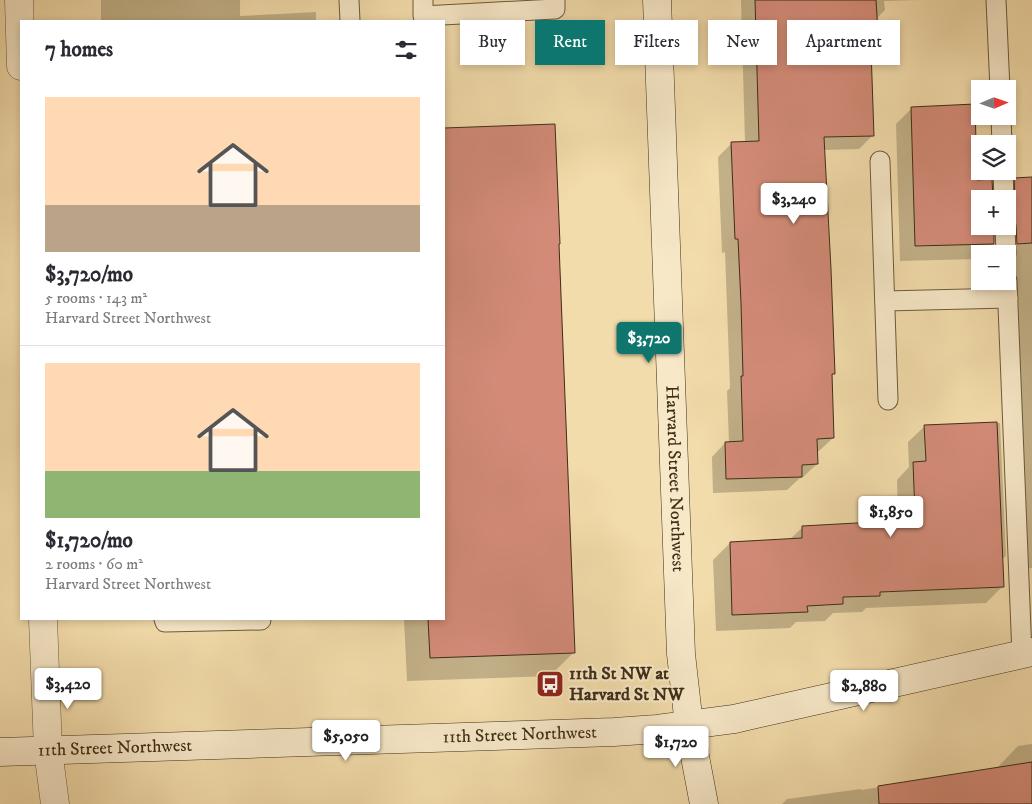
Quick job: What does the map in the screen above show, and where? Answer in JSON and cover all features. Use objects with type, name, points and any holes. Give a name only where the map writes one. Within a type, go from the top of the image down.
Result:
[{"type":"street","points":[[19,0],[20,33]]},
{"type":"street","name":"Harvard Street Northwest","points":[[657,0],[680,654],[689,725],[704,804]]},
{"type":"street","points":[[43,620],[48,750],[56,804]]},
{"type":"street","name":"11th Street Northwest","points":[[0,752],[614,732],[689,725],[734,719],[1027,654]]},
{"type":"lane","points":[[349,0],[350,20]]},
{"type":"lane","points":[[422,0],[423,16],[555,9],[555,0]]},
{"type":"lane","points":[[996,0],[1000,80]]},
{"type":"lane","points":[[880,161],[888,400]]},
{"type":"lane","points":[[885,301],[1007,290],[1027,654]]},
{"type":"lane","points":[[164,620],[165,622],[262,620]]},
{"type":"building","points":[[755,0],[876,0],[877,20],[787,20],[787,65],[872,65],[874,136],[824,137],[835,374],[832,374],[834,438],[817,439],[818,464],[802,465],[802,477],[726,479],[725,442],[743,441],[741,303],[738,239],[735,239],[731,142],[759,141],[757,65],[777,65],[777,20],[756,20]]},
{"type":"building","points":[[971,104],[971,125],[976,125],[976,135],[971,135],[971,180],[992,180],[993,190],[971,190],[971,235],[994,235],[994,244],[915,246],[911,107]]},
{"type":"building","points":[[555,124],[575,653],[430,658],[428,620],[445,620],[445,128]]},
{"type":"building","points":[[1032,177],[1032,243],[1017,244],[1014,180],[1016,178]]},
{"type":"building","points":[[997,422],[1004,587],[880,592],[880,596],[843,597],[843,604],[807,606],[808,612],[732,615],[730,542],[802,538],[802,526],[875,522],[875,516],[915,514],[913,462],[926,461],[924,425]]},
{"type":"building","points":[[1032,762],[1032,804],[879,804],[878,786]]},
{"type":"place","name":"11th St NW at Harvard St NW","points":[[550,684]]}]
